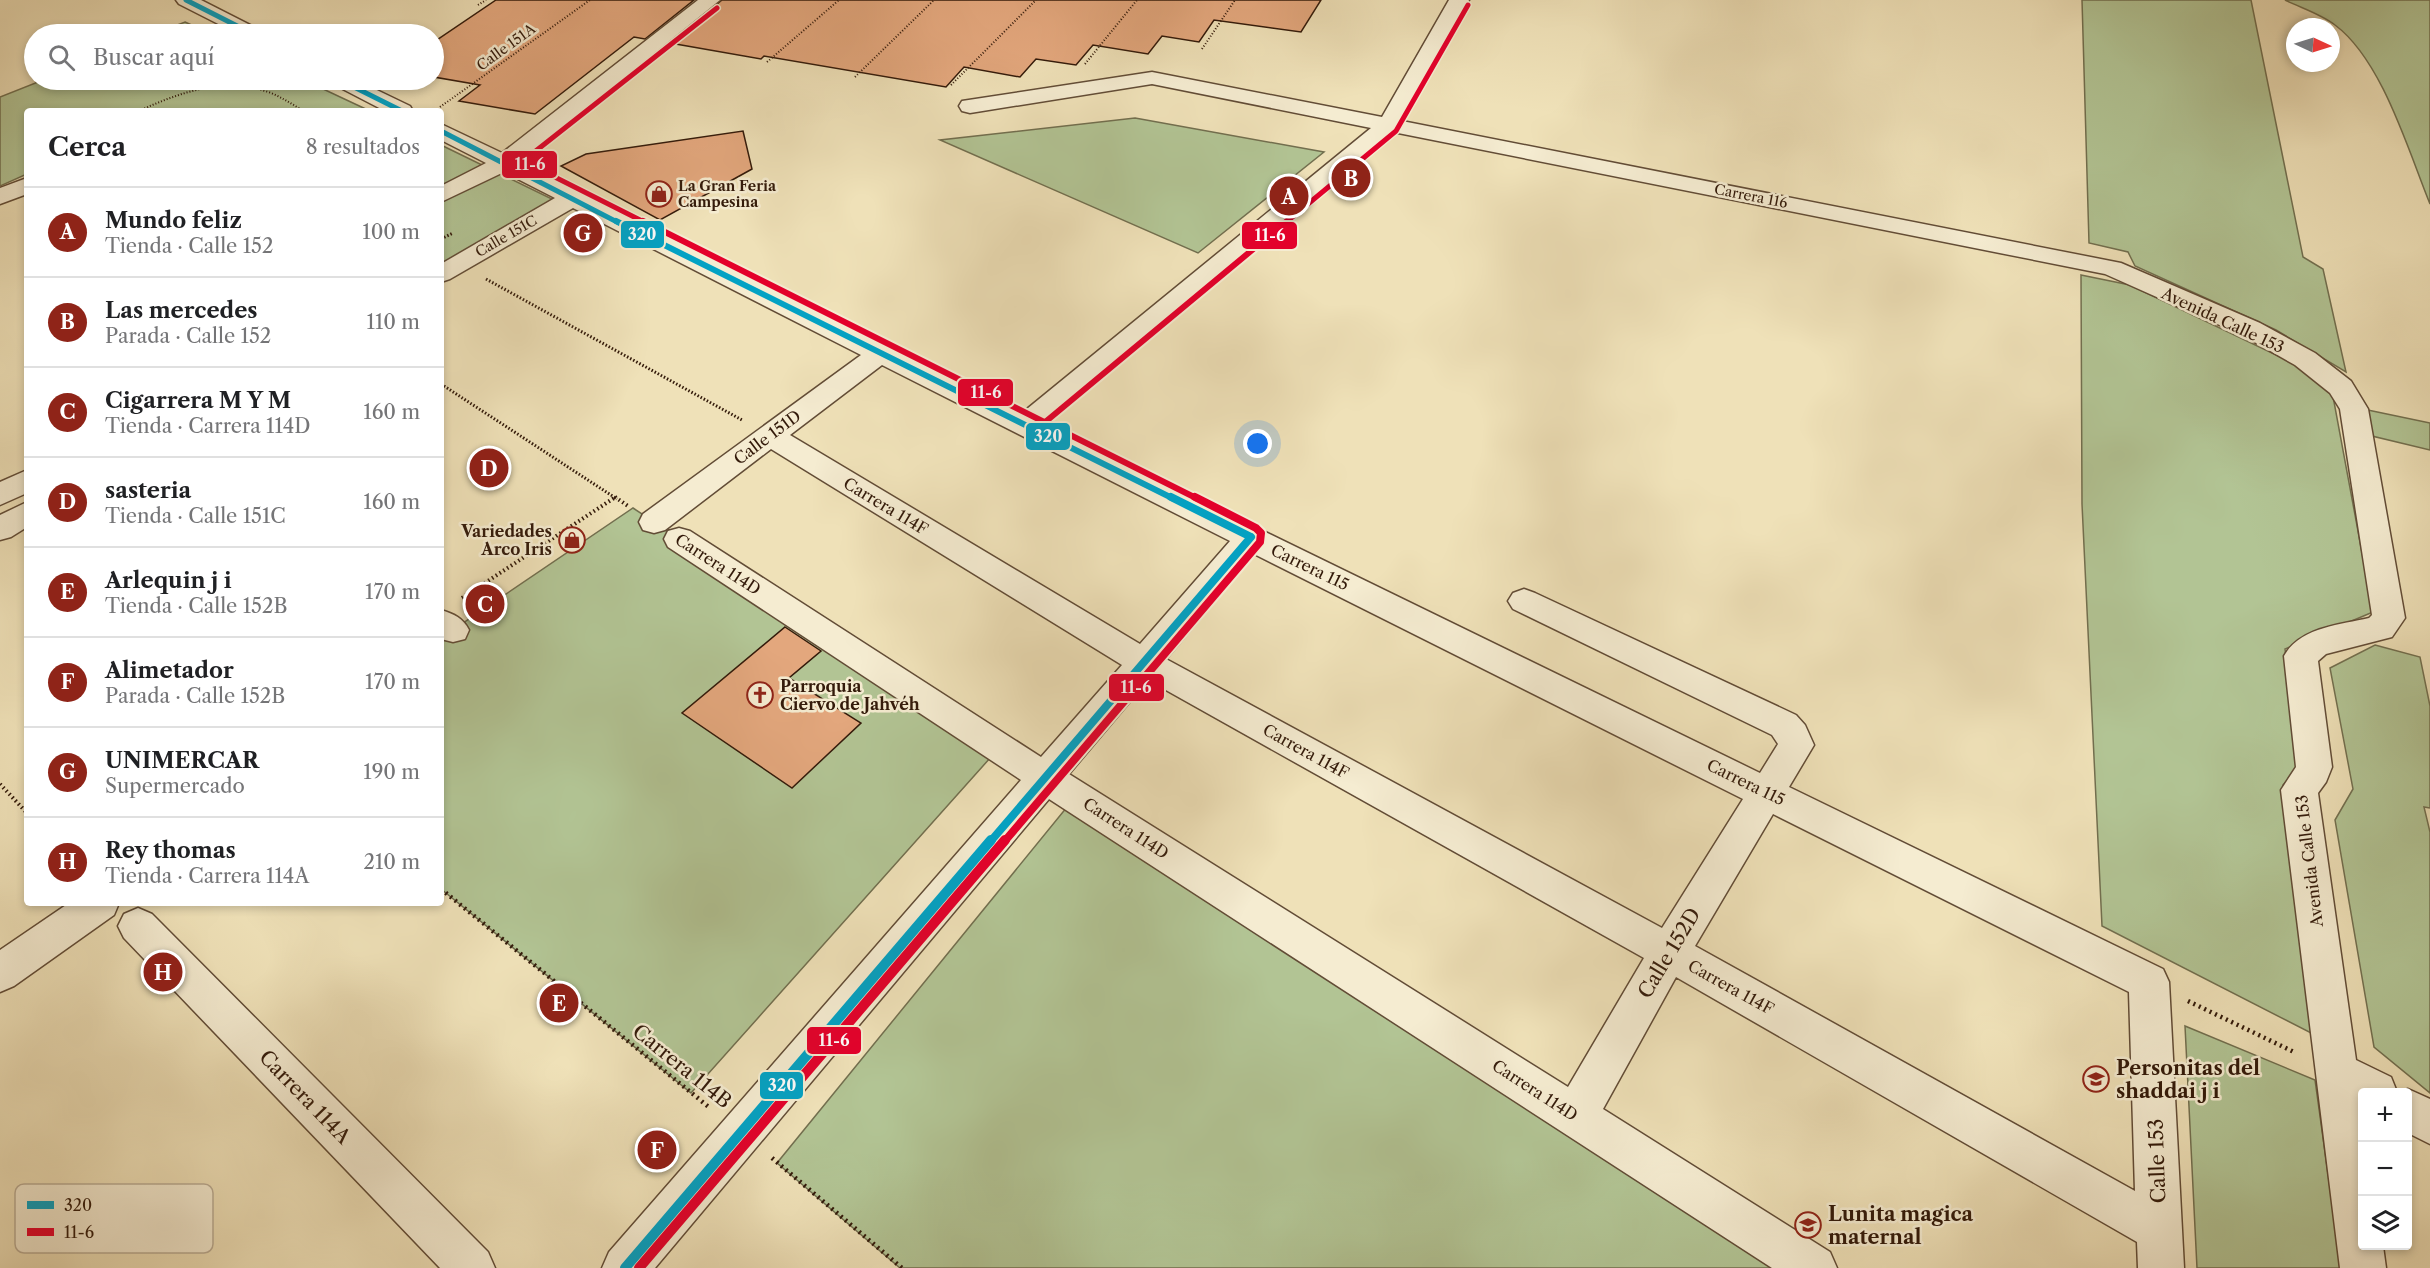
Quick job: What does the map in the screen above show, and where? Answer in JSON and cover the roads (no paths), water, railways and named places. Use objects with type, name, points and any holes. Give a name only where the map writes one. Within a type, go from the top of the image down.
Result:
[{"type":"street","points":[[186,0],[233,24]]},
{"type":"street","points":[[444,194],[504,164],[710,0]]},
{"type":"street","points":[[1025,425],[1389,124],[1459,0]]},
{"type":"street","name":"Carrera 116","points":[[970,106],[1152,78],[2112,268]]},
{"type":"street","points":[[360,90],[396,108]]},
{"type":"street","name":"Carrera 115","points":[[444,133],[571,199],[2149,982]]},
{"type":"street","points":[[0,197],[24,186]]},
{"type":"street","name":"Calle 151C","points":[[450,269],[571,199]]},
{"type":"street","name":"Avenida Calle 153","points":[[2112,268],[2251,329],[2305,359],[2341,387],[2354,409],[2389,618],[2380,628],[2316,644],[2301,656],[2314,767],[2298,790],[2363,1268]]},
{"type":"street","name":"Calle 151D","points":[[666,530],[769,435],[881,353]]},
{"type":"street","name":"Carrera 114F","points":[[769,435],[1144,662],[1669,952],[2160,1248]]},
{"type":"street","points":[[0,495],[24,482]]},
{"type":"street","points":[[0,529],[24,515]]},
{"type":"street","name":"Carrera 114D","points":[[666,530],[1046,777],[1814,1268]]},
{"type":"street","points":[[626,1268],[1251,537]]},
{"type":"street","name":"Calle 152D","points":[[1524,601],[1784,725],[1793,735],[1796,745],[1669,952],[1575,1116]]},
{"type":"street","points":[[0,973],[96,906]]},
{"type":"street","name":"Carrera 114A","points":[[138,926],[472,1268]]},
{"type":"street","name":"Calle 153","points":[[2149,982],[2160,1248]]},
{"type":"street","points":[[2337,1072],[2368,1088]]},
{"type":"street","points":[[2412,1112],[2430,1122]]},
{"type":"place","name":"Las mercedes","points":[[1351,178]]},
{"type":"place","name":"La Gran Feria Campesina","points":[[659,194]]},
{"type":"place","name":"Mundo feliz","points":[[1289,196]]},
{"type":"place","name":"UNIMERCAR","points":[[583,233]]},
{"type":"place","name":"sasteria","points":[[489,468]]},
{"type":"place","name":"Variedades Arco Iris","points":[[572,540]]},
{"type":"place","name":"Cigarrera M Y M","points":[[485,604]]},
{"type":"place","name":"Parroquia Ciervo de Jahvéh","points":[[760,695]]},
{"type":"place","name":"Rey thomas","points":[[163,972]]},
{"type":"place","name":"Arlequin j i","points":[[559,1003]]},
{"type":"place","name":"Personitas del shaddai j i","points":[[2096,1079]]},
{"type":"place","name":"Alimetador","points":[[657,1150]]},
{"type":"place","name":"Lunita magica maternal","points":[[1808,1225]]}]
